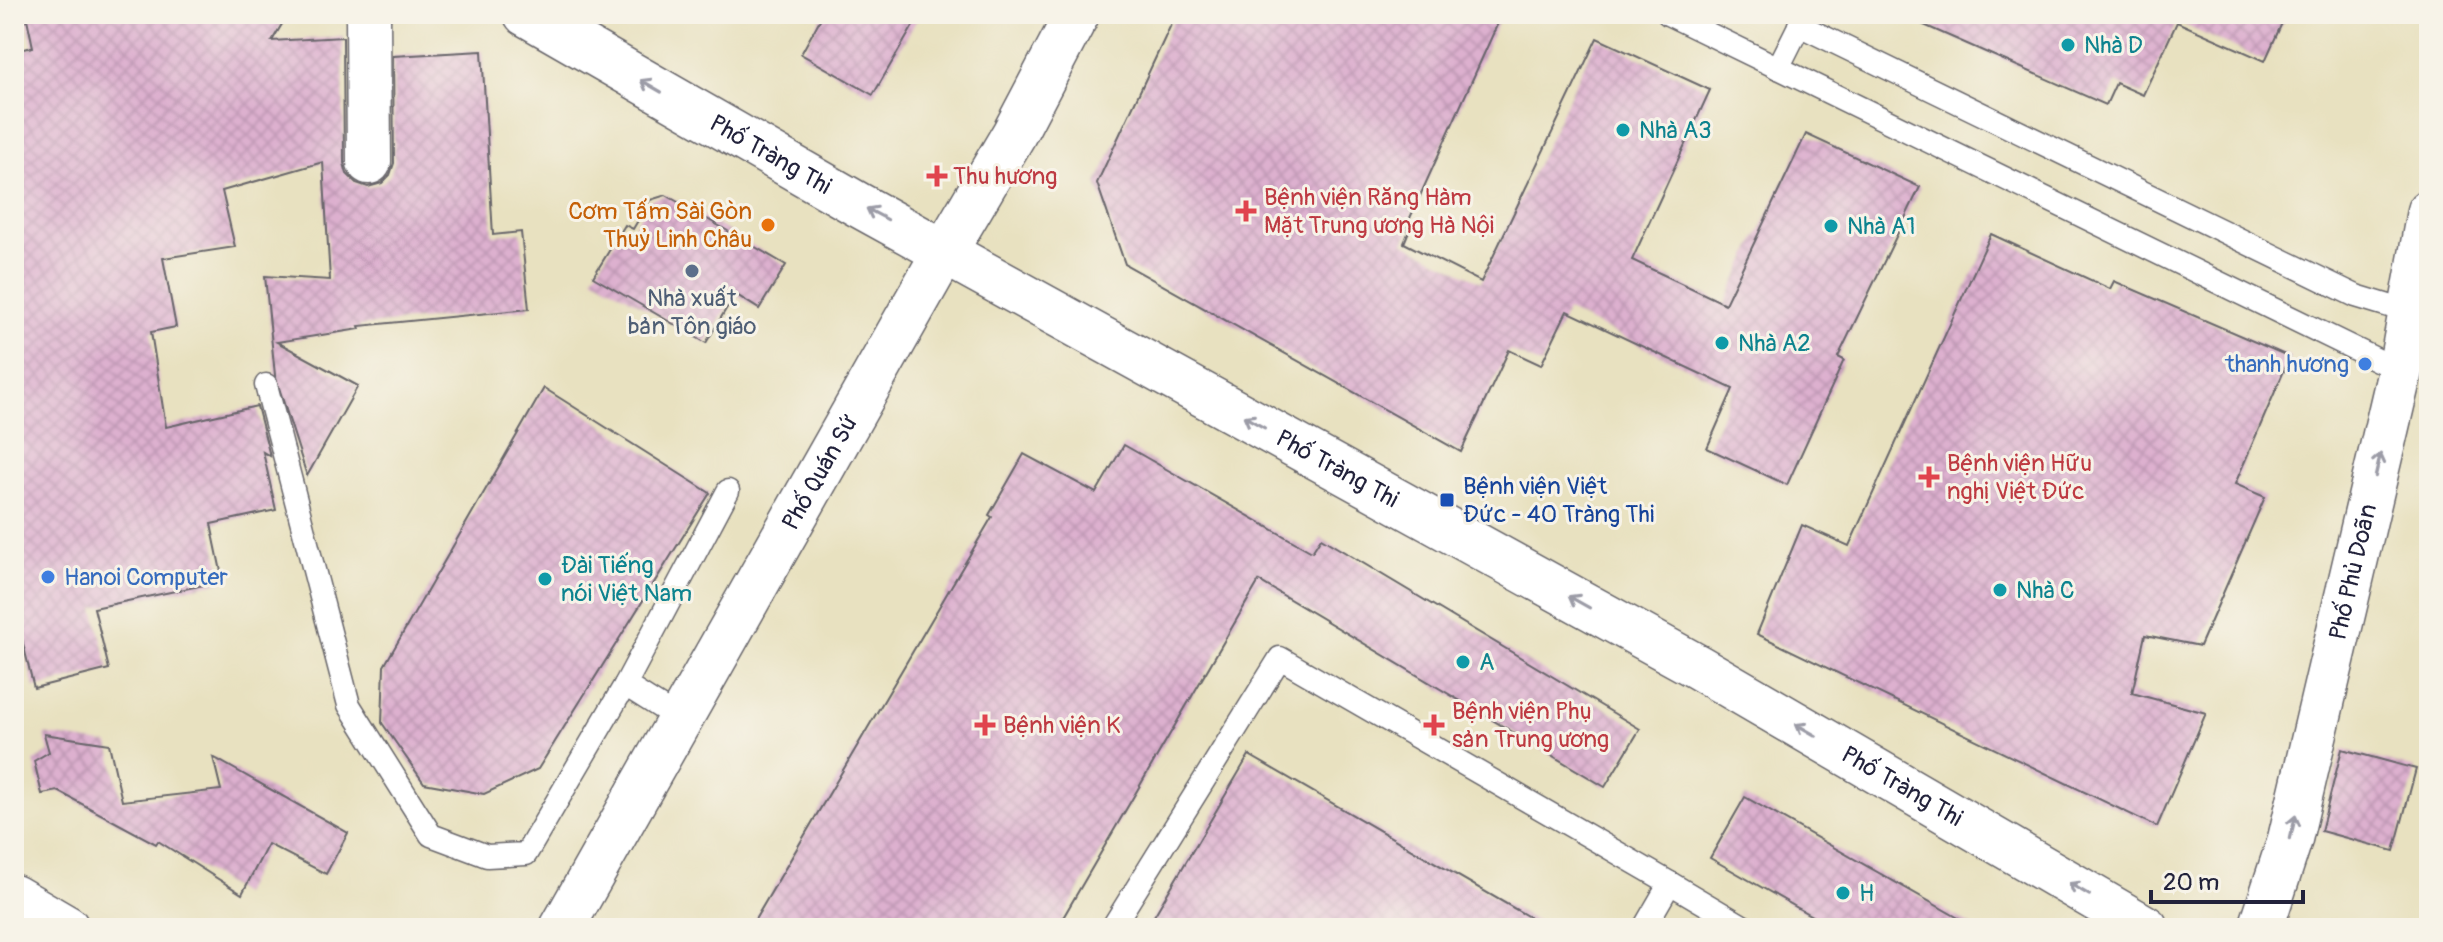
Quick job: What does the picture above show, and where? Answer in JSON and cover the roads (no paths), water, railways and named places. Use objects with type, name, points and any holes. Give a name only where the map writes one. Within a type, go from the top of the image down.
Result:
[{"type":"street","points":[[368,14],[369,162]]},
{"type":"street","name":"Phố Tràng Thi","points":[[526,14],[945,251],[1698,667],[2146,928]]},
{"type":"street","name":"Phố Quán Sứ","points":[[562,928],[1014,134],[1077,14]]},
{"type":"street","name":"Phố Phủ Doãn","points":[[2261,928],[2290,839],[2400,371],[2429,211]]},
{"type":"street","points":[[14,899],[21,928]]},
{"type":"street","points":[[14,899],[67,928]]},
{"type":"lane","points":[[1668,14],[2400,371]]},
{"type":"lane","points":[[1778,68],[1802,19],[2356,296],[2412,313]]},
{"type":"lane","points":[[266,385],[349,705],[431,835],[487,856],[526,854],[625,685],[728,491]]},
{"type":"lane","points":[[1112,928],[1280,658],[1746,928]]},
{"type":"lane","points":[[625,685],[682,721]]},
{"type":"lane","points":[[1644,928],[1670,883]]},
{"type":"place","name":"Nhà D","points":[[2068,45]]},
{"type":"place","name":"Nhà A3","points":[[1623,130]]},
{"type":"place","name":"Thu hương","points":[[937,176]]},
{"type":"place","name":"Bệnh viện Răng Hàm Mặt Trung ương Hà Nội","points":[[1246,211]]},
{"type":"place","name":"Cơm Tấm Sài Gòn Thuỷ Linh Châu","points":[[768,225]]},
{"type":"place","name":"Nhà A1","points":[[1831,226]]},
{"type":"place","name":"Nhà xuất bản Tôn giáo","points":[[692,271]]},
{"type":"place","name":"Nhà A2","points":[[1722,343]]},
{"type":"place","name":"thanh hương","points":[[2365,364]]},
{"type":"place","name":"Bệnh viện Hữu nghị Việt Đức","points":[[1929,477]]},
{"type":"place","name":"Bệnh viện Việt Đức - 40 Tràng Thi","points":[[1447,500]]},
{"type":"place","name":"Hanoi Computer","points":[[48,577]]},
{"type":"place","name":"Đài Tiếng nói Việt Nam","points":[[545,579]]},
{"type":"place","name":"Nhà C","points":[[2000,590]]},
{"type":"place","name":"A","points":[[1463,662]]},
{"type":"place","name":"Bệnh viện K","points":[[985,725]]},
{"type":"place","name":"Bệnh viện Phụ sản Trung ương","points":[[1434,725]]},
{"type":"place","name":"H","points":[[1843,893]]}]
